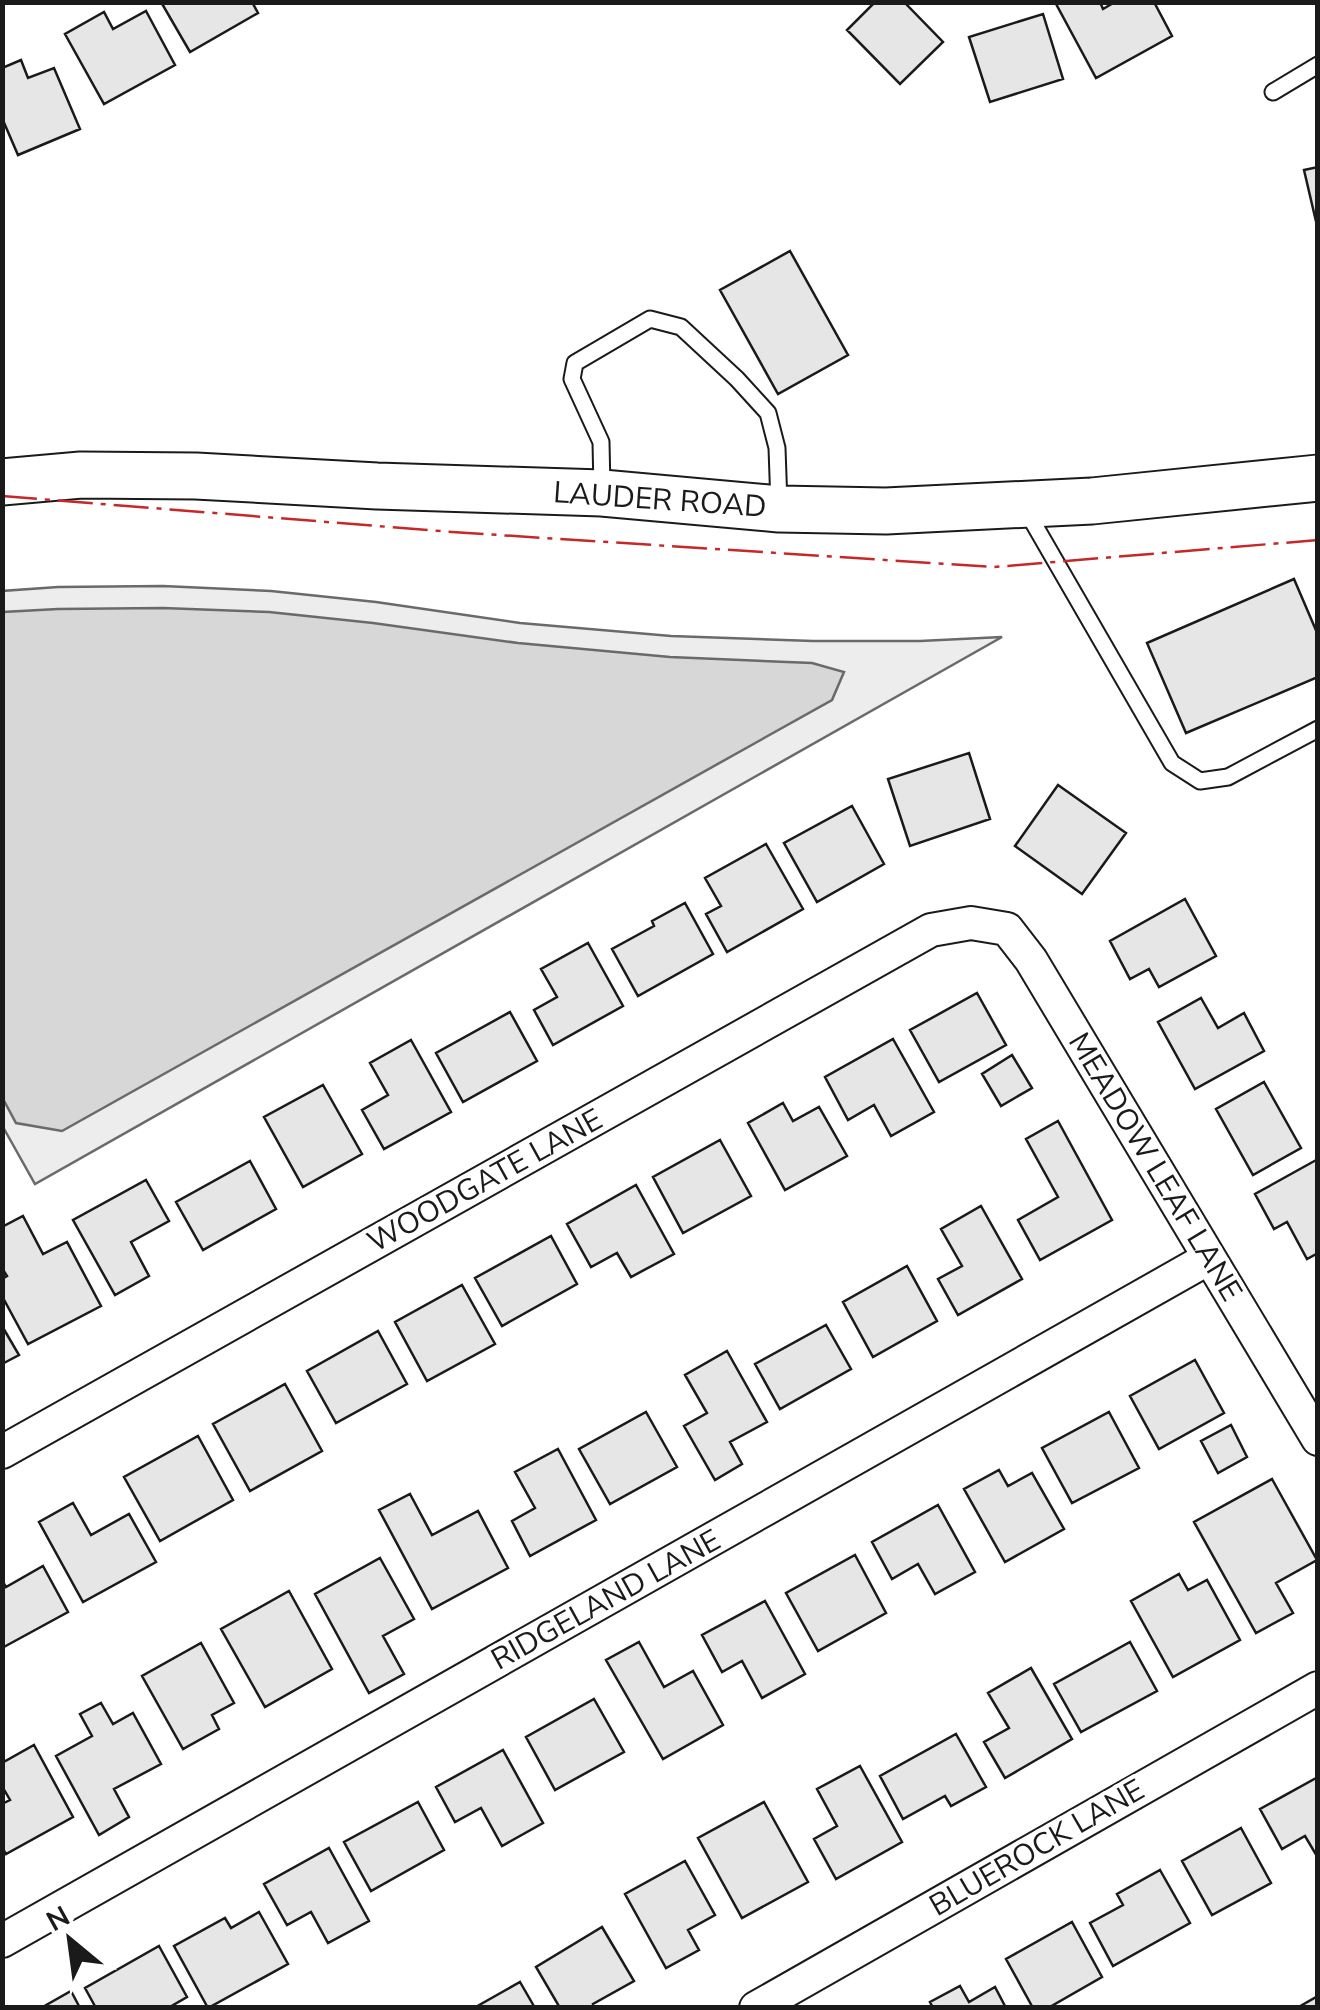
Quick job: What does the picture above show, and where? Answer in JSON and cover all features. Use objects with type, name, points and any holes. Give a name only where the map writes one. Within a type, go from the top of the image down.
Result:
[{"type":"main road","name":"LAUDER ROAD","points":[[2,482],[81,475],[196,476],[602,492],[779,508],[886,512],[1092,502],[1318,478]]},
{"type":"street","name":"MEADOW LEAF LANE","points":[[971,923],[1007,929],[1032,960],[1318,1440]]},
{"type":"street","name":"WOODGATE LANE","points":[[2,1452],[931,930],[971,923]]},
{"type":"street","name":"RIDGELAND LANE","points":[[2,1941],[1210,1258]]},
{"type":"street","name":"BLUEROCK LANE","points":[[756,2008],[1318,1688]]},
{"type":"lane","points":[[1273,92],[1318,65]]},
{"type":"lane","points":[[602,492],[601,442],[572,380],[575,363],[650,319],[681,326],[768,413],[776,448],[779,508]]},
{"type":"lane","points":[[1022,504],[1172,763],[1200,781],[1228,777],[1318,729]]},
{"type":"shaded area","points":[[163,586],[271,591],[520,623],[671,636],[813,641],[1002,637],[35,1184],[3,1127],[2,591]]},
{"type":"shaded area","points":[[163,608],[269,612],[518,643],[670,657],[812,663],[844,672],[832,700],[62,1131],[16,1123],[2,1097],[3,612]]},
{"type":"building","points":[[161,2],[252,2],[258,13],[190,52]]},
{"type":"building","points":[[875,2],[904,2],[943,42],[900,84],[847,30]]},
{"type":"building","points":[[1055,2],[1100,2],[1103,9],[1115,2],[1154,2],[1172,36],[1096,78]]},
{"type":"building","points":[[146,11],[175,65],[104,104],[65,34],[104,12],[113,29]]},
{"type":"building","points":[[1043,14],[1063,79],[990,102],[969,37]]},
{"type":"building","points":[[21,60],[28,78],[54,68],[80,129],[18,155],[2,118],[2,68]]},
{"type":"building","points":[[1318,167],[1318,230],[1304,170]]},
{"type":"building","points":[[790,251],[848,355],[778,394],[720,290]]},
{"type":"building","points":[[1294,579],[1318,635],[1318,677],[1186,733],[1147,643]]},
{"type":"building","points":[[969,753],[990,819],[910,846],[888,779]]},
{"type":"building","points":[[1058,785],[1126,833],[1082,894],[1015,846]]},
{"type":"building","points":[[852,806],[884,864],[817,902],[784,843]]},
{"type":"building","points":[[766,844],[803,909],[727,952],[706,914],[721,906],[705,878]]},
{"type":"building","points":[[1185,899],[1216,956],[1159,987],[1149,969],[1130,979],[1110,941]]},
{"type":"building","points":[[685,903],[713,954],[638,996],[612,949]]},
{"type":"building","points":[[588,943],[623,1006],[553,1045],[534,1010],[557,997],[541,969]]},
{"type":"building","points":[[977,993],[1006,1045],[939,1082],[910,1030]]},
{"type":"building","points":[[1201,998],[1218,1028],[1244,1013],[1264,1051],[1195,1089],[1158,1022]]},
{"type":"building","points":[[510,1012],[537,1061],[463,1102],[436,1053]]},
{"type":"building","points":[[893,1039],[934,1112],[891,1136],[874,1105],[848,1120],[825,1077]]},
{"type":"building","points":[[411,1040],[451,1112],[384,1149],[362,1110],[388,1095],[370,1063]]},
{"type":"building","points":[[1012,1055],[1032,1088],[1001,1106],[982,1074]]},
{"type":"building","points":[[1264,1082],[1301,1148],[1253,1175],[1216,1109]]},
{"type":"building","points":[[323,1085],[362,1154],[303,1187],[264,1117]]},
{"type":"building","points":[[783,1103],[793,1121],[819,1107],[847,1156],[785,1190],[748,1123]]},
{"type":"building","points":[[1058,1121],[1112,1220],[1040,1260],[1018,1220],[1058,1197],[1026,1139]]},
{"type":"building","points":[[720,1140],[751,1196],[683,1233],[653,1177]]},
{"type":"building","points":[[1318,1159],[1318,1253],[1307,1259],[1287,1222],[1274,1229],[1255,1194]]},
{"type":"building","points":[[250,1161],[276,1209],[203,1250],[176,1202]]},
{"type":"building","points":[[146,1180],[169,1221],[131,1242],[149,1276],[115,1295],[73,1220]]},
{"type":"building","points":[[636,1185],[674,1254],[631,1277],[617,1253],[591,1267],[567,1224]]},
{"type":"building","points":[[981,1206],[1022,1279],[958,1315],[938,1279],[962,1266],[941,1229]]},
{"type":"building","points":[[23,1216],[43,1254],[67,1242],[101,1306],[28,1344],[2,1296],[2,1279],[7,1276],[2,1268],[2,1227]]},
{"type":"building","points":[[551,1236],[577,1284],[502,1326],[475,1278]]},
{"type":"building","points":[[907,1266],[937,1321],[873,1357],[843,1302]]},
{"type":"building","points":[[462,1285],[495,1344],[427,1381],[395,1322]]},
{"type":"building","points":[[826,1325],[851,1369],[780,1409],[755,1364]]},
{"type":"building","points":[[2,1326],[19,1355],[2,1364]]},
{"type":"building","points":[[378,1331],[407,1384],[336,1423],[307,1371]]},
{"type":"building","points":[[727,1351],[767,1422],[730,1442],[742,1464],[715,1480],[684,1426],[707,1413],[685,1375]]},
{"type":"building","points":[[1195,1360],[1224,1413],[1159,1449],[1130,1396]]},
{"type":"building","points":[[285,1384],[322,1451],[250,1491],[213,1424]]},
{"type":"building","points":[[646,1412],[677,1467],[610,1504],[579,1449]]},
{"type":"building","points":[[1109,1412],[1139,1468],[1072,1503],[1042,1448]]},
{"type":"building","points":[[1231,1425],[1247,1457],[1218,1473],[1201,1441]]},
{"type":"building","points":[[198,1436],[233,1500],[160,1541],[124,1477]]},
{"type":"building","points":[[558,1449],[596,1520],[530,1556],[512,1521],[535,1508],[515,1472]]},
{"type":"building","points":[[999,1470],[1008,1486],[1032,1473],[1064,1529],[1005,1562],[964,1489]]},
{"type":"building","points":[[1272,1479],[1317,1560],[1276,1583],[1293,1613],[1256,1633],[1194,1522]]},
{"type":"building","points":[[410,1494],[432,1535],[478,1511],[508,1568],[432,1609],[379,1510]]},
{"type":"building","points":[[73,1503],[91,1535],[129,1514],[156,1562],[83,1602],[39,1522]]},
{"type":"building","points":[[938,1505],[975,1572],[935,1594],[918,1564],[892,1579],[872,1542]]},
{"type":"building","points":[[855,1555],[886,1613],[818,1651],[786,1593]]},
{"type":"building","points":[[380,1558],[414,1619],[383,1636],[404,1674],[369,1693],[315,1594]]},
{"type":"building","points":[[43,1566],[68,1612],[2,1648],[2,1580],[6,1587]]},
{"type":"building","points":[[1179,1574],[1188,1590],[1207,1580],[1240,1640],[1173,1677],[1131,1601]]},
{"type":"building","points":[[289,1591],[332,1669],[265,1707],[221,1629]]},
{"type":"building","points":[[765,1601],[805,1674],[762,1698],[742,1661],[722,1672],[702,1635]]},
{"type":"building","points":[[639,1642],[664,1687],[693,1671],[723,1725],[663,1759],[606,1660]]},
{"type":"building","points":[[1130,1642],[1157,1691],[1081,1732],[1054,1684]]},
{"type":"building","points":[[201,1643],[234,1703],[212,1715],[219,1729],[183,1749],[142,1676]]},
{"type":"building","points":[[1031,1668],[1072,1739],[1005,1778],[984,1742],[1009,1728],[988,1693]]},
{"type":"building","points":[[594,1699],[624,1752],[555,1790],[526,1737]]},
{"type":"building","points":[[101,1703],[113,1724],[133,1713],[161,1764],[114,1789],[129,1817],[99,1835],[56,1756],[92,1736],[80,1714]]},
{"type":"building","points":[[956,1734],[986,1787],[951,1806],[945,1796],[903,1819],[880,1776]]},
{"type":"building","points":[[34,1745],[73,1817],[6,1854],[2,1847],[2,1804],[10,1800],[2,1786],[2,1763]]},
{"type":"building","points":[[503,1750],[543,1823],[502,1846],[481,1808],[455,1822],[436,1787]]},
{"type":"building","points":[[860,1766],[902,1842],[836,1879],[814,1839],[837,1826],[817,1789]]},
{"type":"building","points":[[1318,1777],[1318,1858],[1305,1836],[1282,1849],[1260,1809]]},
{"type":"building","points":[[418,1802],[444,1850],[371,1891],[344,1842]]},
{"type":"building","points":[[764,1802],[808,1882],[742,1918],[698,1838]]},
{"type":"building","points":[[1241,1828],[1271,1883],[1212,1915],[1182,1861]]},
{"type":"building","points":[[329,1848],[369,1921],[328,1943],[311,1912],[287,1925],[264,1884]]},
{"type":"building","points":[[685,1861],[715,1915],[688,1930],[699,1950],[666,1968],[625,1894]]},
{"type":"building","points":[[1160,1870],[1190,1923],[1113,1966],[1090,1923],[1123,1905],[1117,1894]]},
{"type":"building","points":[[259,1912],[288,1964],[208,2008],[174,1946],[225,1918],[231,1928]]},
{"type":"building","points":[[1072,1922],[1102,1977],[1048,2008],[1033,2008],[1006,1959]]},
{"type":"building","points":[[602,1927],[634,1981],[593,2004],[595,2008],[560,2008],[536,1967]]},
{"type":"building","points":[[159,1946],[187,1997],[168,2008],[96,2008],[85,1988]]},
{"type":"building","points":[[520,1982],[535,2008],[474,2008]]},
{"type":"building","points":[[960,1986],[969,2002],[995,1987],[1006,2008],[933,2008],[930,2002]]},
{"type":"building","points":[[71,1991],[80,2008],[41,2008]]},
{"type":"building","points":[[1318,1996],[1318,2008],[1297,2008]]},
{"type":"power","points":[[2,496],[452,532],[994,567],[1318,540]]}]
